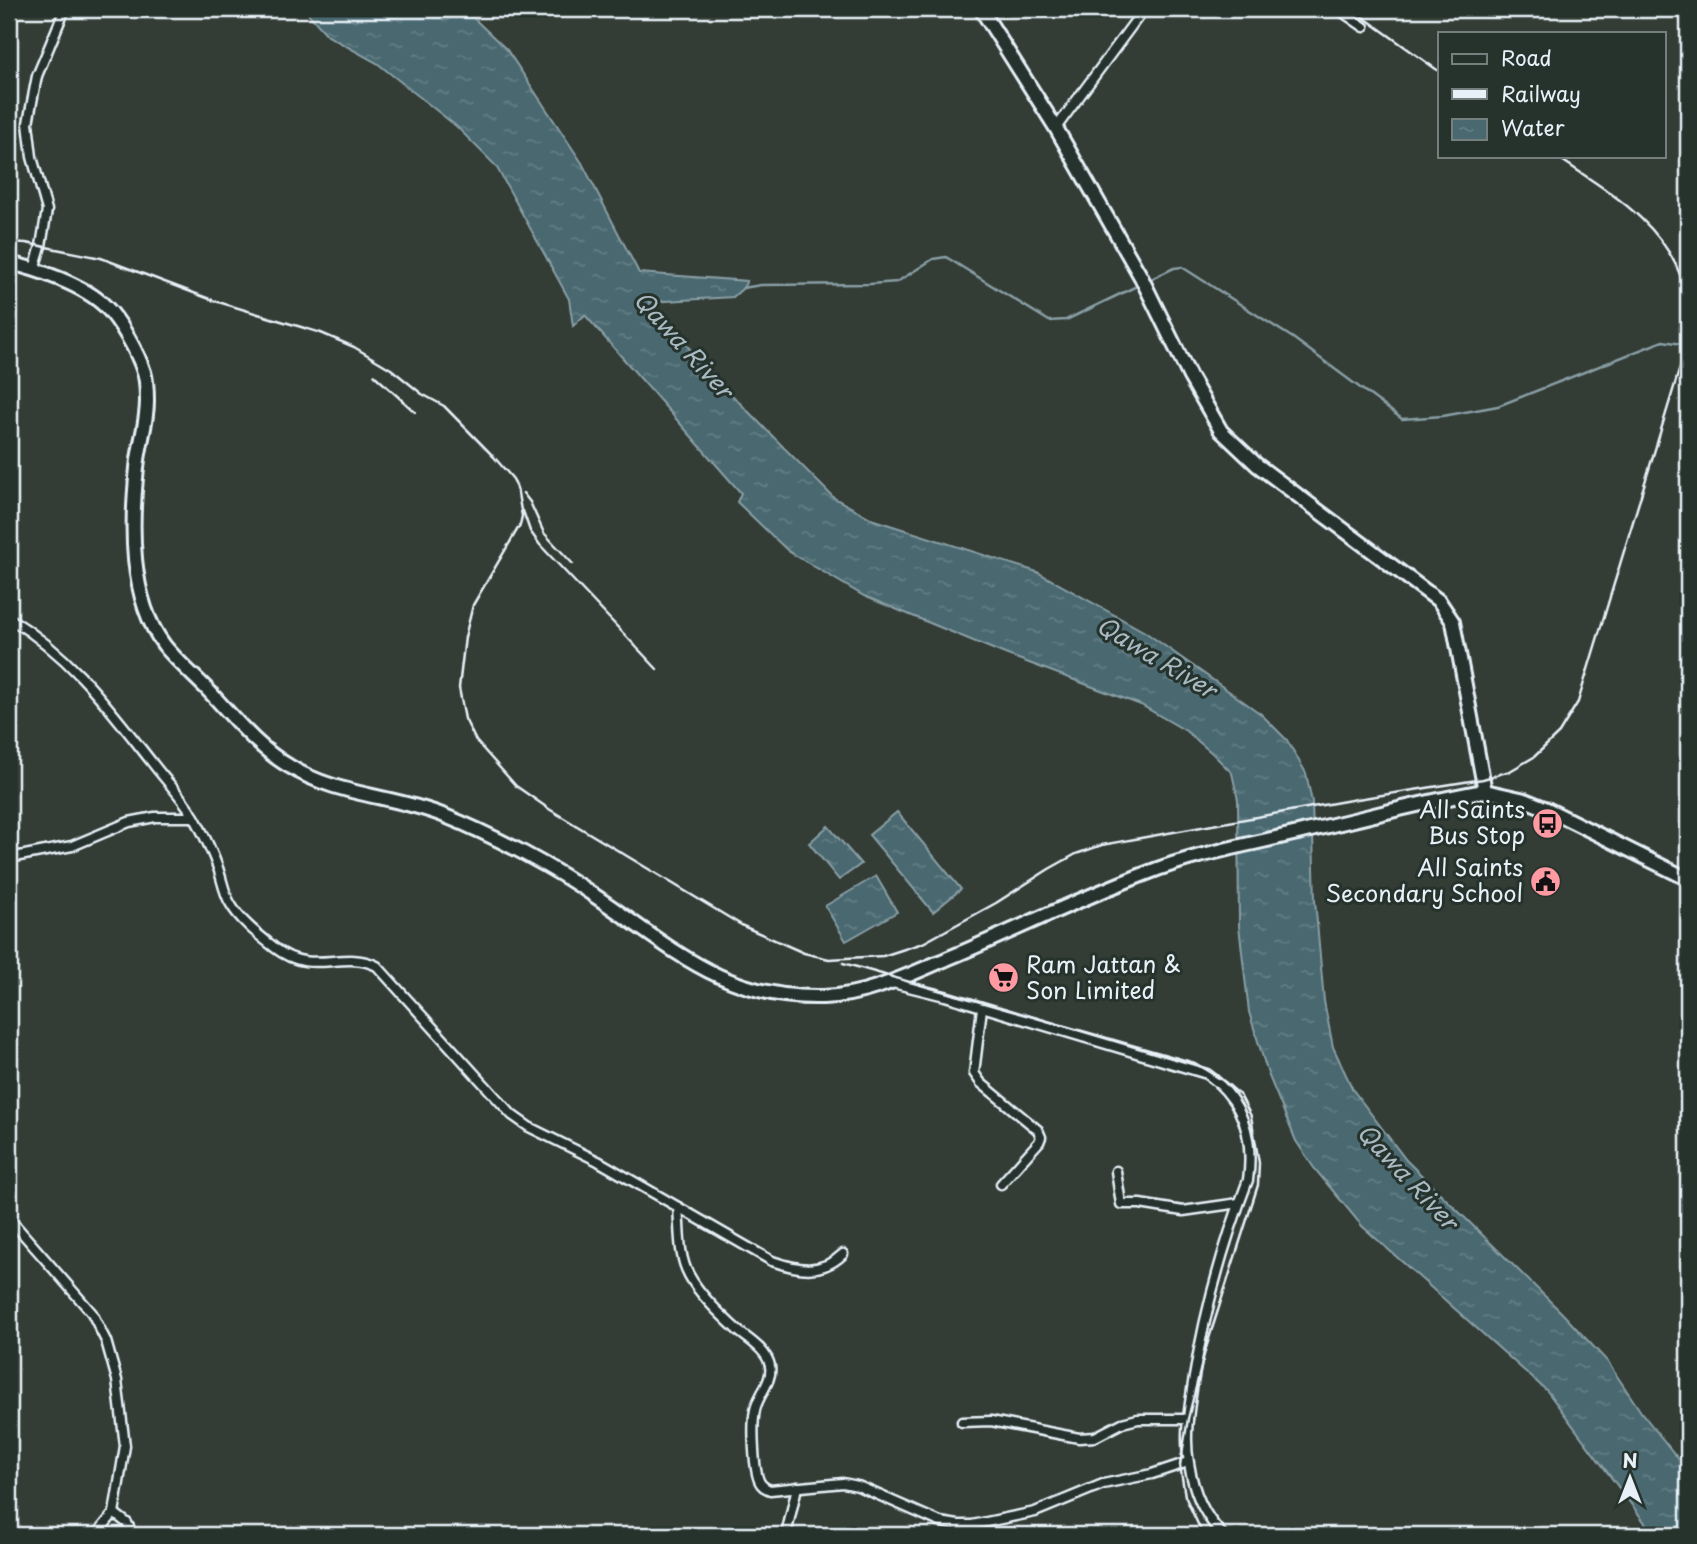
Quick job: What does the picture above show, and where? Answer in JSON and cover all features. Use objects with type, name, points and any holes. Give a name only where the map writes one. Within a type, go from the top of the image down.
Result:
[{"type":"main road","points":[[981,9],[1056,128],[1141,277],[1221,431],[1239,450],[1439,601],[1446,611],[1453,622],[1485,791]]},
{"type":"main road","points":[[9,263],[67,282],[105,305],[127,336],[145,374],[144,430],[137,466],[135,540],[138,581],[146,616],[165,647],[254,738],[275,757],[304,775],[330,786],[418,806],[445,815],[498,841],[583,888],[679,956],[724,979],[761,990],[823,997],[846,994],[890,982],[1147,873],[1228,849],[1485,791],[1525,800],[1547,809],[1688,880]]},
{"type":"street","points":[[34,269],[47,210],[32,157],[28,124],[37,76],[65,9]]},
{"type":"street","points":[[1056,128],[1144,9]]},
{"type":"street","points":[[1338,9],[1364,27]]},
{"type":"street","points":[[9,618],[56,650],[81,675],[194,817],[214,855],[228,901],[235,911],[276,948],[290,958],[305,962],[360,960],[377,966],[512,1115],[529,1127],[598,1161],[772,1261],[795,1269],[825,1266],[843,1254]]},
{"type":"street","points":[[9,858],[72,846],[129,822],[155,817],[194,817]]},
{"type":"street","points":[[890,982],[1181,1065],[1208,1074],[1230,1094],[1243,1117],[1250,1142],[1248,1180],[1209,1307],[1196,1363],[1188,1419],[1188,1462],[1200,1503],[1212,1525],[1223,1535]]},
{"type":"street","points":[[982,1008],[975,1073],[981,1083],[1038,1130],[1041,1137],[1040,1142],[1001,1184]]},
{"type":"street","points":[[1116,1171],[1121,1204],[1140,1204],[1183,1211],[1239,1203]]},
{"type":"street","points":[[678,1207],[682,1256],[690,1277],[735,1329],[769,1360],[771,1372],[754,1412],[759,1479],[761,1485],[770,1490],[843,1483],[858,1486],[940,1522],[972,1525],[1034,1512],[1103,1484],[1153,1475],[1188,1462]]},
{"type":"street","points":[[9,1218],[92,1313],[106,1341],[117,1380],[125,1446],[114,1513],[96,1535]]},
{"type":"street","points":[[962,1422],[991,1422],[1079,1438],[1095,1437],[1122,1423],[1138,1419],[1188,1419]]},
{"type":"street","points":[[786,1535],[797,1487]]},
{"type":"street","points":[[114,1513],[127,1523],[133,1535]]},
{"type":"water","name":"Qawa River","points":[[304,9],[464,9],[507,50],[582,163],[639,273],[747,281],[733,297],[649,302],[717,380],[834,498],[874,520],[1037,572],[1145,632],[1261,714],[1287,740],[1306,773],[1312,802],[1315,900],[1324,1001],[1333,1047],[1353,1090],[1406,1160],[1562,1313],[1607,1361],[1641,1412],[1688,1471],[1688,1535],[1654,1535],[1547,1391],[1362,1226],[1314,1168],[1296,1141],[1268,1074],[1249,1012],[1239,926],[1238,800],[1232,773],[1186,731],[1141,705],[1005,654],[864,596],[788,551],[737,502],[741,493],[585,315],[573,326],[569,299],[496,166],[456,126],[377,63],[328,36]]},
{"type":"water","points":[[897,812],[961,889],[933,912],[869,835]]},
{"type":"water","points":[[828,826],[861,864],[839,880],[809,843]]},
{"type":"water","points":[[876,876],[897,912],[846,941],[825,906]]},
{"type":"waterway","points":[[743,288],[761,285],[897,282],[933,259],[946,257],[1049,321],[1066,320],[1141,284]]},
{"type":"waterway","points":[[1147,281],[1182,267],[1293,338],[1402,419],[1443,416],[1498,406],[1663,341],[1688,345]]},
{"type":"railway","points":[[1352,9],[1438,71]]},
{"type":"railway","points":[[1559,158],[1614,196],[1649,226],[1675,264],[1684,286],[1688,319]]},
{"type":"railway","points":[[9,242],[101,258],[215,301],[321,333],[354,347],[444,406],[513,479],[522,516],[520,525],[473,605],[465,637],[459,688],[465,719],[476,741],[516,786],[549,809],[743,926],[804,953],[829,959],[883,956],[923,943],[996,903],[1076,854],[1102,845],[1483,779],[1510,771],[1534,757],[1559,733],[1578,702],[1685,351],[1688,326]]},
{"type":"railway","points":[[374,375],[415,412]]},
{"type":"railway","points":[[523,493],[544,533],[573,564]]},
{"type":"railway","points":[[523,511],[530,531],[540,545],[657,669]]},
{"type":"railway","points":[[843,963],[1195,1063],[1240,1095],[1251,1116],[1259,1163],[1258,1185],[1205,1351],[1180,1465],[1185,1496],[1203,1535]]},
{"type":"place","name":"All Saints Bus Stop","points":[[1548,823]]},
{"type":"place","name":"All Saints Secondary School","points":[[1546,881]]},
{"type":"place","name":"Ram Jattan & Son Limited","points":[[1003,978]]}]
